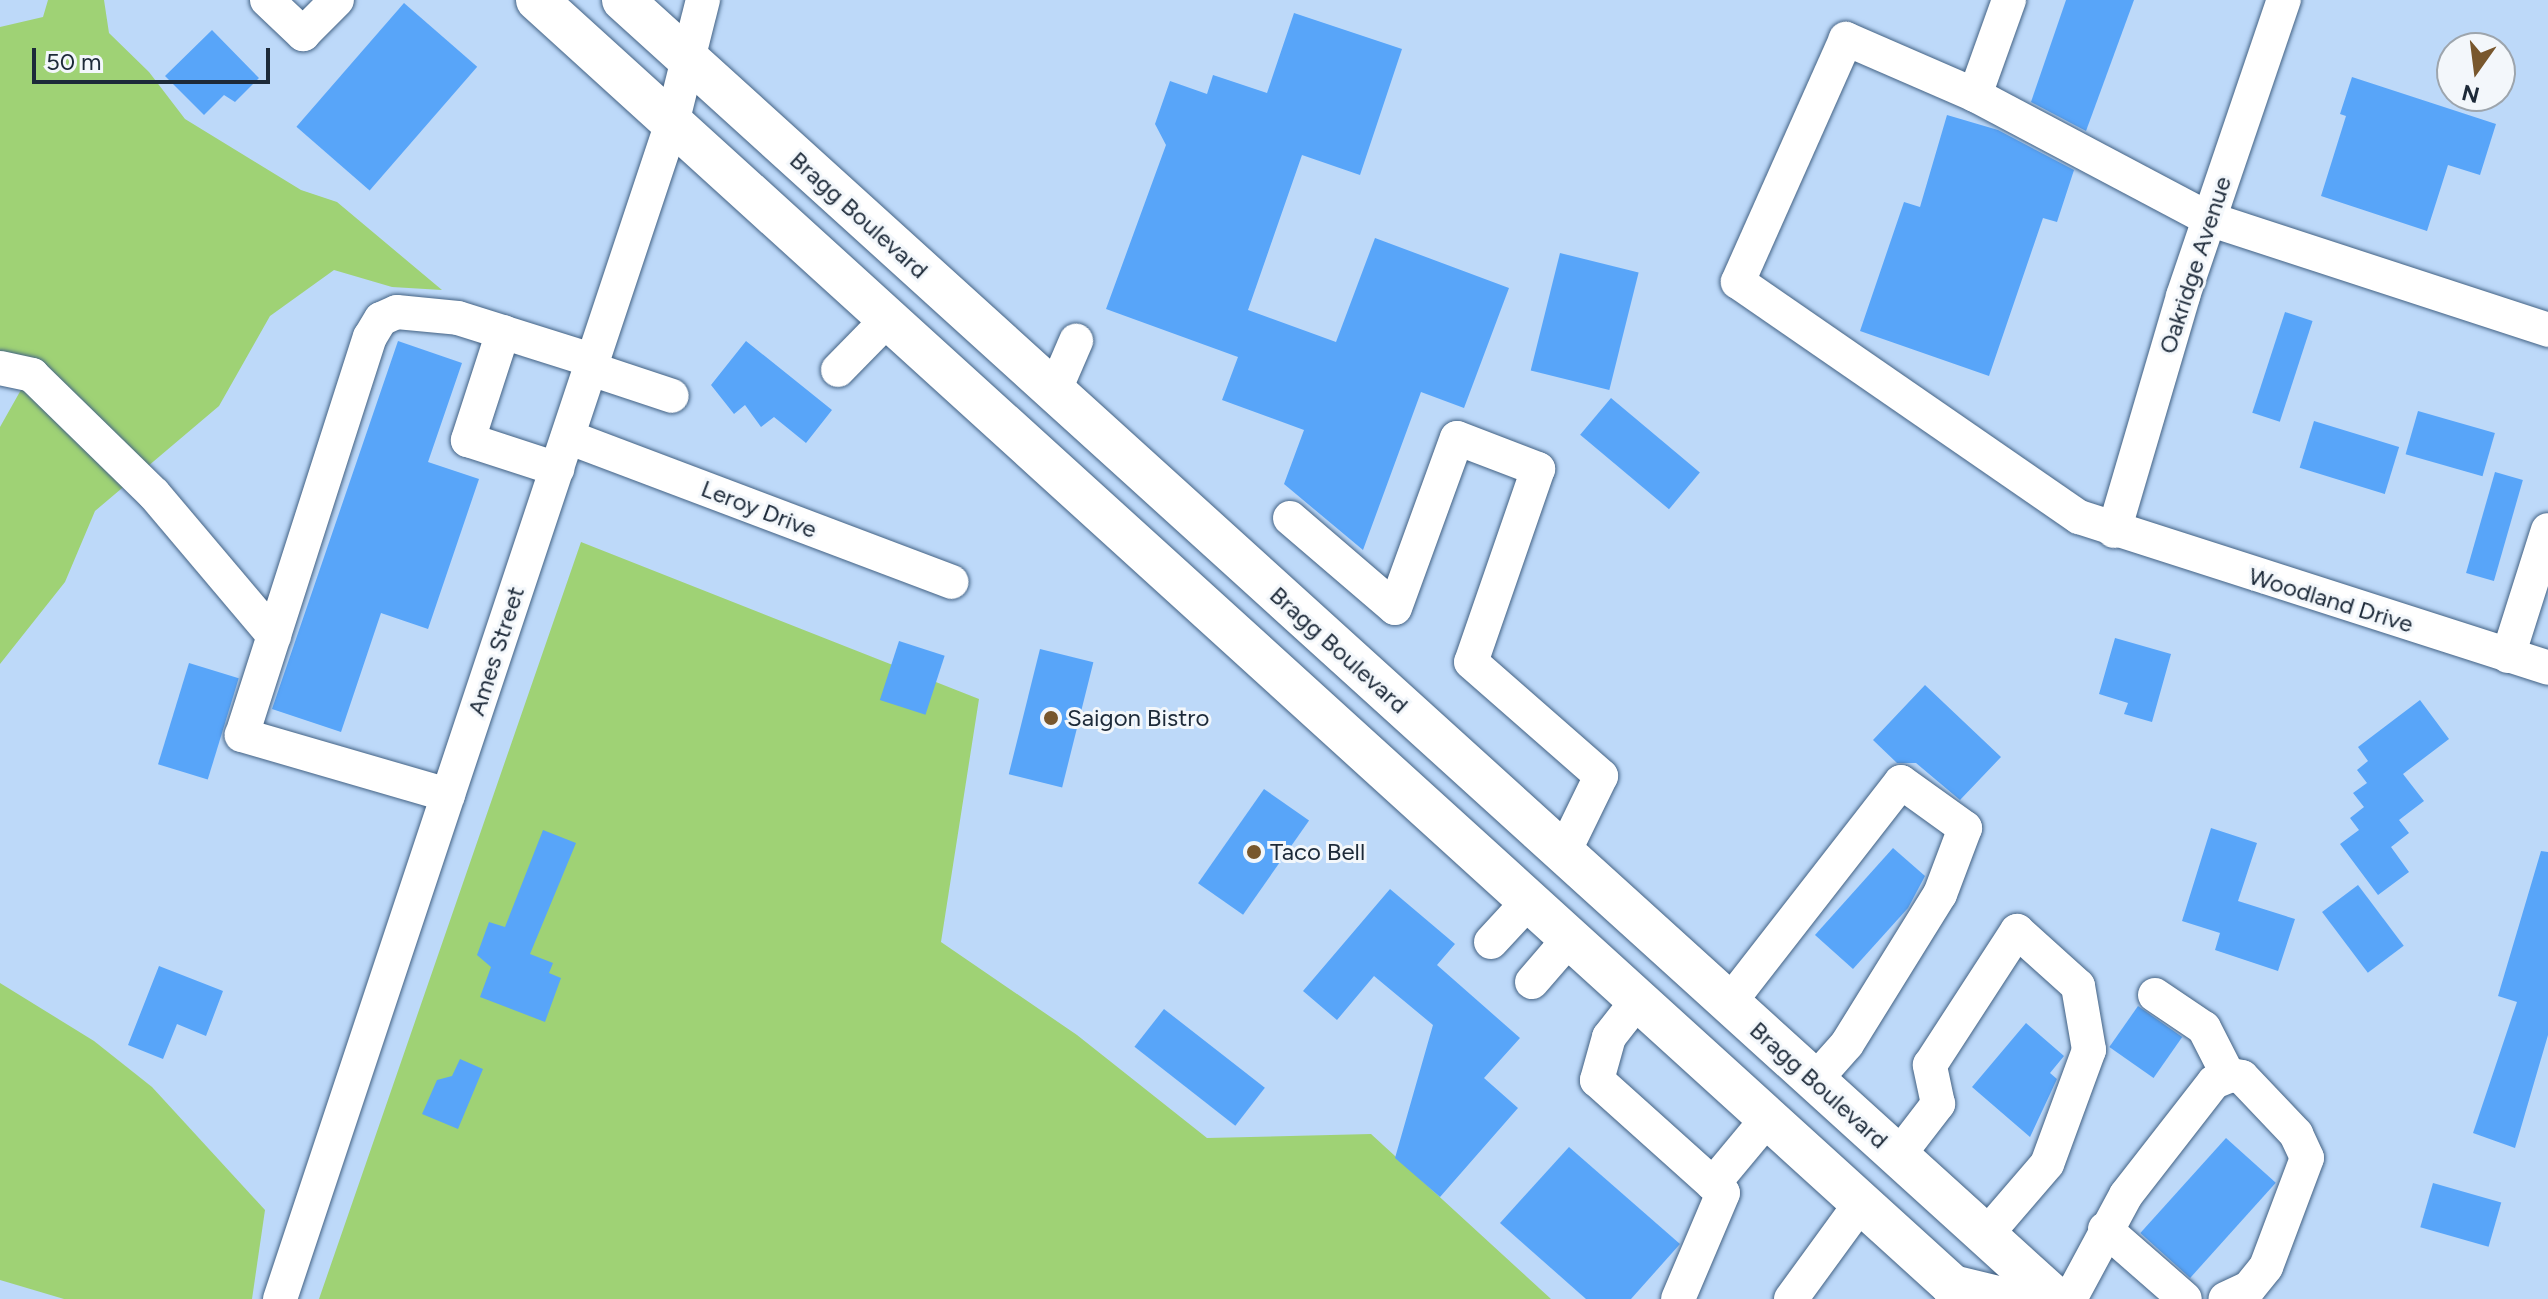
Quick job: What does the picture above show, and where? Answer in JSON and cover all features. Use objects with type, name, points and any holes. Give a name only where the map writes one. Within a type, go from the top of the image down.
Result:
[{"type":"main road","points":[[537,0],[1861,1203],[1947,1290],[2006,1299]]},
{"type":"main road","name":"Bragg Boulevard","points":[[623,0],[2056,1299]]},
{"type":"street","points":[[267,0],[303,34],[337,0]]},
{"type":"street","name":"Ames Street","points":[[280,1299],[672,123],[703,0]]},
{"type":"street","points":[[2009,0],[1975,95],[2209,219],[2548,330]]},
{"type":"street","name":"Oakridge Avenue","points":[[2114,531],[2209,219],[2284,0]]},
{"type":"street","name":"Woodland Drive","points":[[1975,95],[1846,39],[1738,282],[2079,517],[2114,531],[2548,668]]},
{"type":"street","points":[[448,795],[242,735],[370,337],[381,319],[397,312],[427,315],[503,332],[672,396]]},
{"type":"street","points":[[838,370],[888,319]]},
{"type":"street","points":[[503,332],[468,440],[557,469]]},
{"type":"street","points":[[1054,392],[1076,341]]},
{"type":"street","points":[[0,368],[32,375],[143,483],[274,636]]},
{"type":"street","name":"Leroy Drive","points":[[568,437],[951,582]]},
{"type":"street","points":[[1290,518],[1395,608],[1457,438],[1538,469],[1471,662],[1601,776],[1563,854]]},
{"type":"street","points":[[2508,656],[2548,530]]},
{"type":"street","points":[[1729,1003],[1901,782],[1965,828],[1940,894],[1847,1044],[1814,1081]]},
{"type":"street","points":[[1491,942],[1529,901]]},
{"type":"street","points":[[1898,1156],[1938,1104],[1930,1065],[2017,931],[2078,986],[2089,1050],[2047,1164],[1985,1236]]},
{"type":"street","points":[[1532,982],[1570,938]]},
{"type":"street","points":[[2155,995],[2204,1028],[2228,1075]]},
{"type":"street","points":[[1638,1000],[1609,1037],[1597,1080],[1723,1193],[1678,1299]]},
{"type":"street","points":[[2070,1299],[2105,1229],[2214,1082],[2228,1075],[2242,1077],[2296,1134],[2307,1158],[2266,1267],[2249,1288],[2225,1299]]},
{"type":"street","points":[[1713,1184],[1768,1118]]},
{"type":"street","points":[[1791,1299],[1861,1203]]},
{"type":"street","points":[[2105,1229],[2185,1299]]},
{"type":"green space","points":[[48,0],[104,0],[109,33],[149,72],[185,119],[301,190],[337,202],[442,290],[392,287],[334,270],[270,316],[219,406],[95,511],[65,582],[0,664],[0,427],[22,388],[0,351],[0,27],[43,17]]},
{"type":"green space","points":[[581,542],[979,699],[941,942],[1077,1035],[1207,1138],[1371,1134],[1551,1299],[319,1299]]},
{"type":"green space","points":[[0,983],[94,1041],[152,1087],[265,1210],[252,1299],[64,1299],[0,1280]]},
{"type":"building","points":[[2066,0],[2134,0],[2086,131],[2031,102]]},
{"type":"building","points":[[404,3],[477,67],[370,190],[296,127]]},
{"type":"building","points":[[1294,13],[1402,49],[1360,175],[1302,155],[1248,310],[1336,342],[1375,238],[1509,288],[1464,408],[1421,392],[1363,550],[1284,484],[1304,430],[1222,400],[1238,357],[1106,309],[1166,145],[1155,124],[1170,81],[1207,94],[1213,75],[1267,93]]},
{"type":"building","points":[[212,30],[259,78],[235,102],[224,95],[204,115],[165,76]]},
{"type":"building","points":[[2352,77],[2436,104],[2436,112],[2459,112],[2496,124],[2480,175],[2448,165],[2427,231],[2321,196],[2346,116],[2340,114]]},
{"type":"building","points":[[1947,115],[1998,130],[2074,170],[2057,222],[2043,218],[1989,376],[1860,331],[1904,202],[1920,207]]},
{"type":"building","points":[[1560,253],[1639,273],[1609,390],[1531,370]]},
{"type":"building","points":[[2285,312],[2313,321],[2280,422],[2252,413]]},
{"type":"building","points":[[398,341],[462,363],[428,462],[479,479],[428,629],[381,613],[341,732],[272,709]]},
{"type":"building","points":[[746,341],[832,410],[806,443],[774,417],[761,427],[745,405],[734,414],[711,385]]},
{"type":"building","points":[[1611,398],[1700,473],[1669,509],[1580,435]]},
{"type":"building","points":[[2418,411],[2495,433],[2482,476],[2406,454]]},
{"type":"building","points":[[2314,421],[2399,447],[2385,494],[2300,468]]},
{"type":"building","points":[[2495,472],[2523,480],[2494,581],[2466,573]]},
{"type":"building","points":[[2115,638],[2171,654],[2152,722],[2124,714],[2128,703],[2099,694]]},
{"type":"building","points":[[899,641],[945,656],[925,715],[880,700]]},
{"type":"building","name":"Saigon Bistro","points":[[1040,649],[1093,662],[1062,787],[1009,774]]},
{"type":"building","points":[[189,663],[239,678],[208,780],[158,764]]},
{"type":"building","points":[[1925,685],[2001,757],[1960,800],[1916,763],[1897,763],[1873,740]]},
{"type":"building","points":[[2420,700],[2449,739],[2403,774],[2424,801],[2399,820],[2409,833],[2391,847],[2409,872],[2378,895],[2340,844],[2359,830],[2350,818],[2364,807],[2353,793],[2367,783],[2357,770],[2368,761],[2358,747]]},
{"type":"building","name":"Taco Bell","points":[[1264,789],[1309,821],[1243,915],[1198,883]]},
{"type":"building","points":[[2211,828],[2257,843],[2238,901],[2295,919],[2278,971],[2215,950],[2220,933],[2182,921]]},
{"type":"building","points":[[543,830],[576,843],[530,954],[553,963],[549,973],[561,978],[545,1022],[480,997],[491,967],[477,955],[489,922],[505,927]]},
{"type":"building","points":[[1893,848],[1925,876],[1908,908],[1853,969],[1815,935]]},
{"type":"building","points":[[2541,851],[2548,852],[2548,1035],[2515,1148],[2473,1133],[2517,1002],[2498,996]]},
{"type":"building","points":[[2358,885],[2404,946],[2368,973],[2322,912]]},
{"type":"building","points":[[1390,889],[1455,944],[1437,965],[1520,1038],[1484,1078],[1518,1108],[1440,1197],[1395,1158],[1433,1025],[1374,976],[1337,1020],[1303,991]]},
{"type":"building","points":[[159,966],[223,991],[206,1036],[177,1024],[163,1059],[128,1045]]},
{"type":"building","points":[[2138,1006],[2182,1037],[2154,1078],[2109,1047]]},
{"type":"building","points":[[1164,1009],[1265,1088],[1235,1126],[1134,1047]]},
{"type":"building","points":[[2026,1023],[2064,1056],[2050,1073],[2057,1079],[2030,1137],[1972,1087]]},
{"type":"building","points":[[460,1059],[483,1069],[458,1129],[422,1114],[437,1080],[452,1076]]},
{"type":"building","points":[[2226,1138],[2276,1183],[2190,1278],[2140,1233]]},
{"type":"building","points":[[1569,1147],[1680,1244],[1631,1299],[1586,1299],[1500,1223]]},
{"type":"building","points":[[2433,1183],[2501,1203],[2489,1247],[2420,1227]]},
{"type":"place","name":"Saigon Bistro","points":[[1051,718]]},
{"type":"place","name":"Taco Bell","points":[[1254,852]]}]
